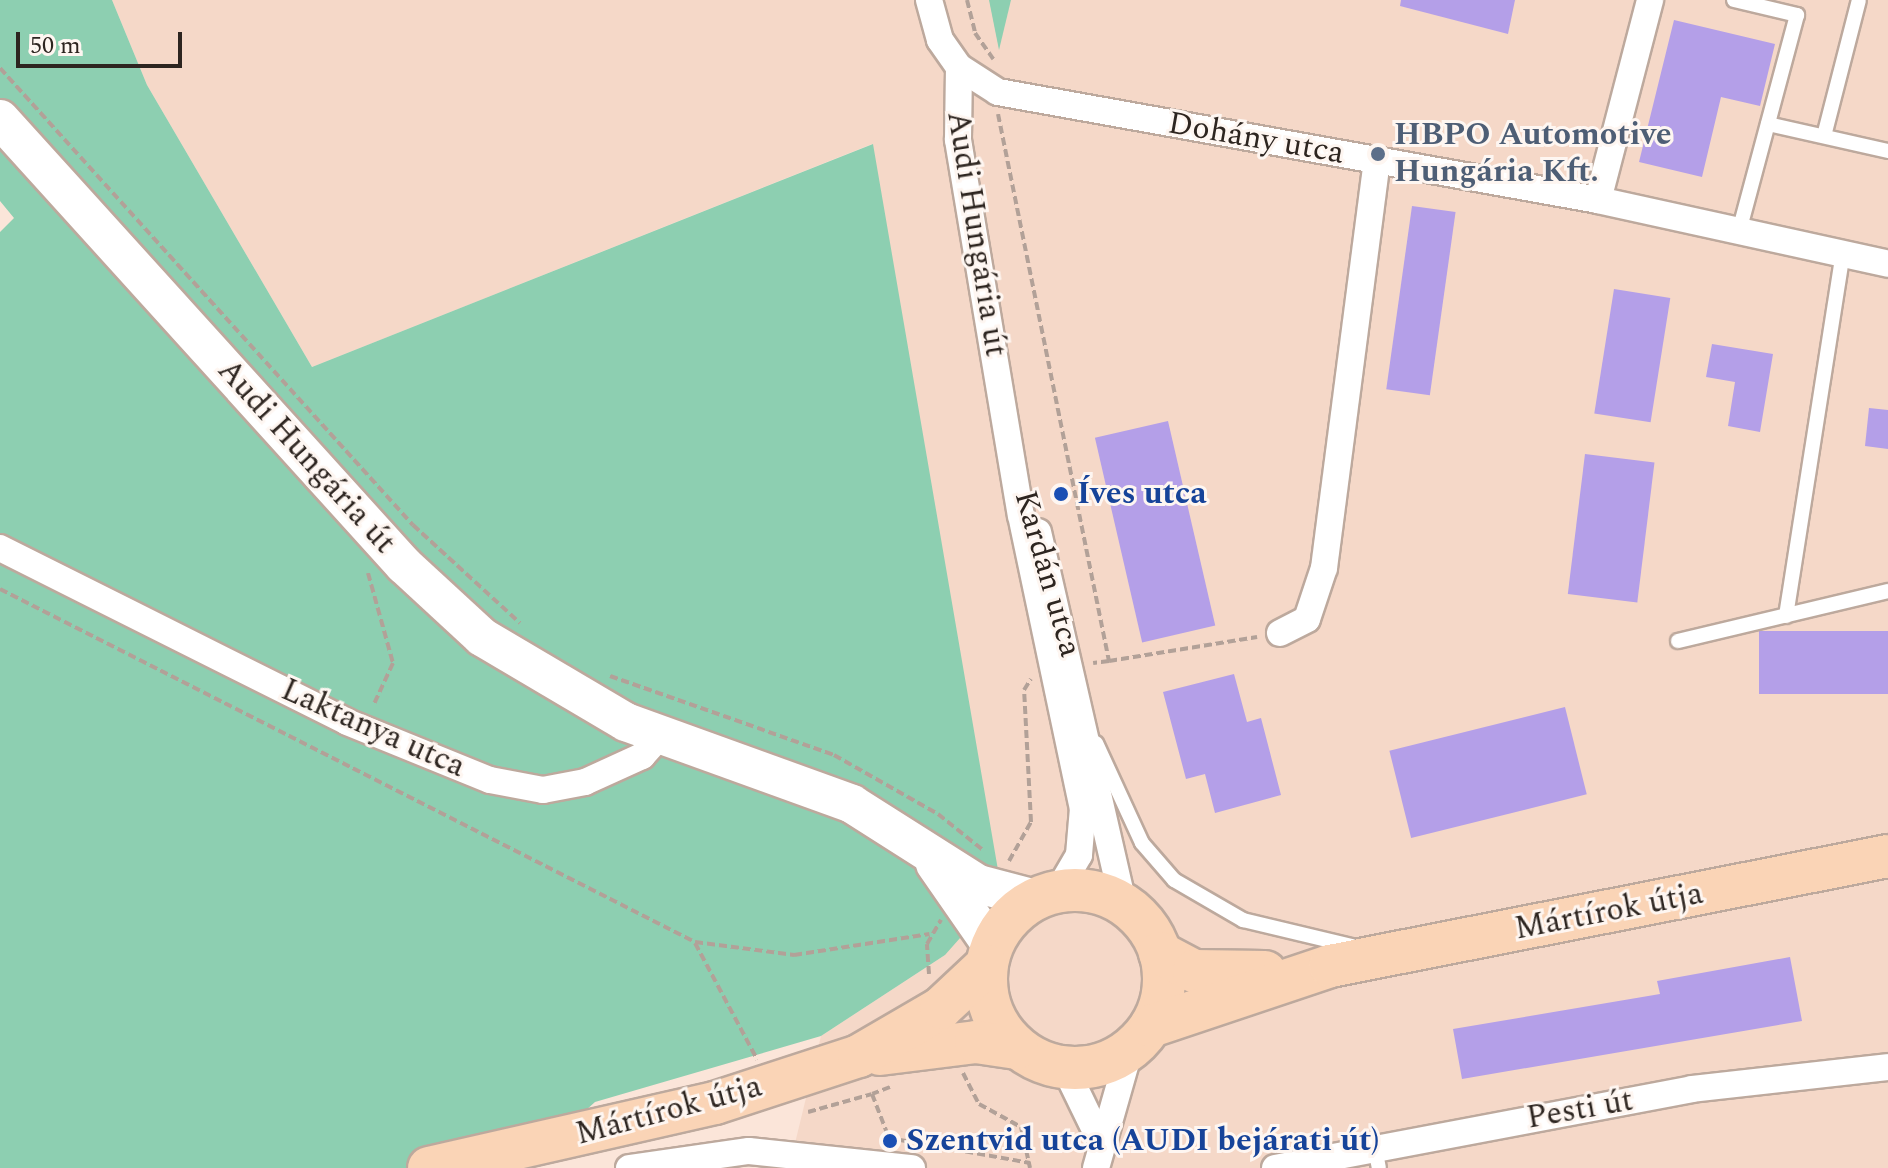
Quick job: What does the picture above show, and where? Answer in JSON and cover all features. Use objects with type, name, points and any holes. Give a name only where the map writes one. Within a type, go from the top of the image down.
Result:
[{"type":"main road","name":"Mártírok útja","points":[[1123,904],[1160,953],[1194,971],[1221,975],[1330,966],[1888,856]]},
{"type":"main road","points":[[951,1049],[989,956],[1014,914],[1047,895],[1080,890],[1123,904]]},
{"type":"main road","points":[[1141,1038],[1162,998],[1160,953]]},
{"type":"main road","points":[[989,956],[995,1019],[1017,1048]]},
{"type":"main road","name":"Mártírok útja","points":[[429,1168],[715,1103],[866,1075],[951,1049],[1017,1048],[1065,1068],[1088,1068],[1141,1038],[1330,966]]},
{"type":"street","name":"Audi Hungária út","points":[[929,0],[940,40],[959,67],[958,140],[1018,475]]},
{"type":"street","points":[[1598,200],[1650,0]]},
{"type":"street","name":"Dohány utca","points":[[959,67],[998,92],[1598,200],[1888,264]]},
{"type":"street","name":"Audi Hungária út","points":[[0,119],[437,598],[529,671],[663,719]]},
{"type":"street","points":[[1280,633],[1307,619],[1324,568],[1377,161]]},
{"type":"street","name":"Kardán utca","points":[[1018,475],[1052,572],[1083,808],[1079,855],[1047,895]]},
{"type":"street","name":"Laktanya utca","points":[[0,548],[426,759],[543,790],[622,766],[663,719]]},
{"type":"street","name":"Kardán utca","points":[[1063,667],[1088,727],[1123,904]]},
{"type":"street","points":[[663,719],[852,804],[926,851],[968,892],[989,956]]},
{"type":"street","points":[[968,892],[1047,895]]},
{"type":"street","points":[[1096,1168],[1099,1138],[1141,1038]]},
{"type":"street","name":"Pesti út","points":[[1275,1168],[1377,1158],[1692,1089],[1888,1067]]},
{"type":"street","points":[[1065,1068],[1099,1138]]},
{"type":"street","points":[[629,1168],[749,1151],[912,1168]]},
{"type":"lane","points":[[1734,0],[1797,15],[1739,231]]},
{"type":"lane","points":[[1824,136],[1859,0]]},
{"type":"lane","points":[[1768,124],[1888,151]]},
{"type":"lane","points":[[1786,616],[1843,254]]},
{"type":"lane","points":[[1678,641],[1888,591]]},
{"type":"lane","points":[[1088,727],[1122,807],[1174,880],[1243,920],[1396,953]]},
{"type":"path","points":[[967,0],[975,33],[1000,71],[998,128],[1109,661]]},
{"type":"path","points":[[0,68],[413,525],[529,630]]},
{"type":"path","points":[[347,722],[377,704],[393,663],[368,573]]},
{"type":"path","points":[[0,589],[695,942],[794,955],[929,934]]},
{"type":"path","points":[[866,1075],[889,1138],[1030,1165],[1021,1127],[979,1104],[951,1049],[926,962],[929,934],[968,892],[1023,847],[1031,822],[1024,690],[1063,667],[1280,633]]},
{"type":"path","points":[[600,671],[663,719]]},
{"type":"path","points":[[695,942],[758,1060],[771,1055]]},
{"type":"path","points":[[866,1075],[894,1086]]},
{"type":"path","points":[[808,1112],[866,1075]]},
{"type":"shaded area","points":[[112,0],[1888,0],[1888,1168],[789,1168],[821,1036],[945,955],[872,144],[312,367],[147,85]]},
{"type":"green space","points":[[0,0],[112,0],[147,85],[312,367],[873,144],[998,870],[999,894],[945,955],[821,1036],[595,1102],[522,1168],[0,1168],[0,232],[14,218],[0,201]]},
{"type":"green space","points":[[989,0],[1011,0],[999,50]]},
{"type":"building","points":[[1401,0],[1515,0],[1508,34],[1400,6]]},
{"type":"building","points":[[1674,20],[1775,44],[1760,106],[1721,97],[1702,177],[1639,162]]},
{"type":"building","points":[[1412,206],[1456,212],[1430,395],[1386,389]]},
{"type":"building","points":[[1614,289],[1670,298],[1651,422],[1594,413]]},
{"type":"building","points":[[1712,344],[1773,354],[1760,432],[1728,426],[1735,382],[1706,377]]},
{"type":"building","points":[[1869,408],[1888,410],[1888,449],[1865,446]]},
{"type":"building","points":[[1168,421],[1215,626],[1142,642],[1095,438]]},
{"type":"building","points":[[1585,454],[1654,463],[1637,602],[1568,594]]},
{"type":"building","points":[[1759,631],[1888,631],[1888,694],[1759,694]]},
{"type":"building","points":[[1234,674],[1247,722],[1261,718],[1281,795],[1215,813],[1205,774],[1186,779],[1163,692]]},
{"type":"building","points":[[1565,707],[1587,794],[1411,838],[1389,751]]},
{"type":"building","points":[[1790,957],[1802,1021],[1462,1079],[1453,1029],[1660,994],[1657,981]]},
{"type":"place","name":"HBPO Automotive Hungária Kft.","points":[[1378,154]]},
{"type":"place","name":"Íves utca","points":[[1061,494]]},
{"type":"place","name":"Szentvid utca (AUDI bejárati út)","points":[[890,1141]]}]
